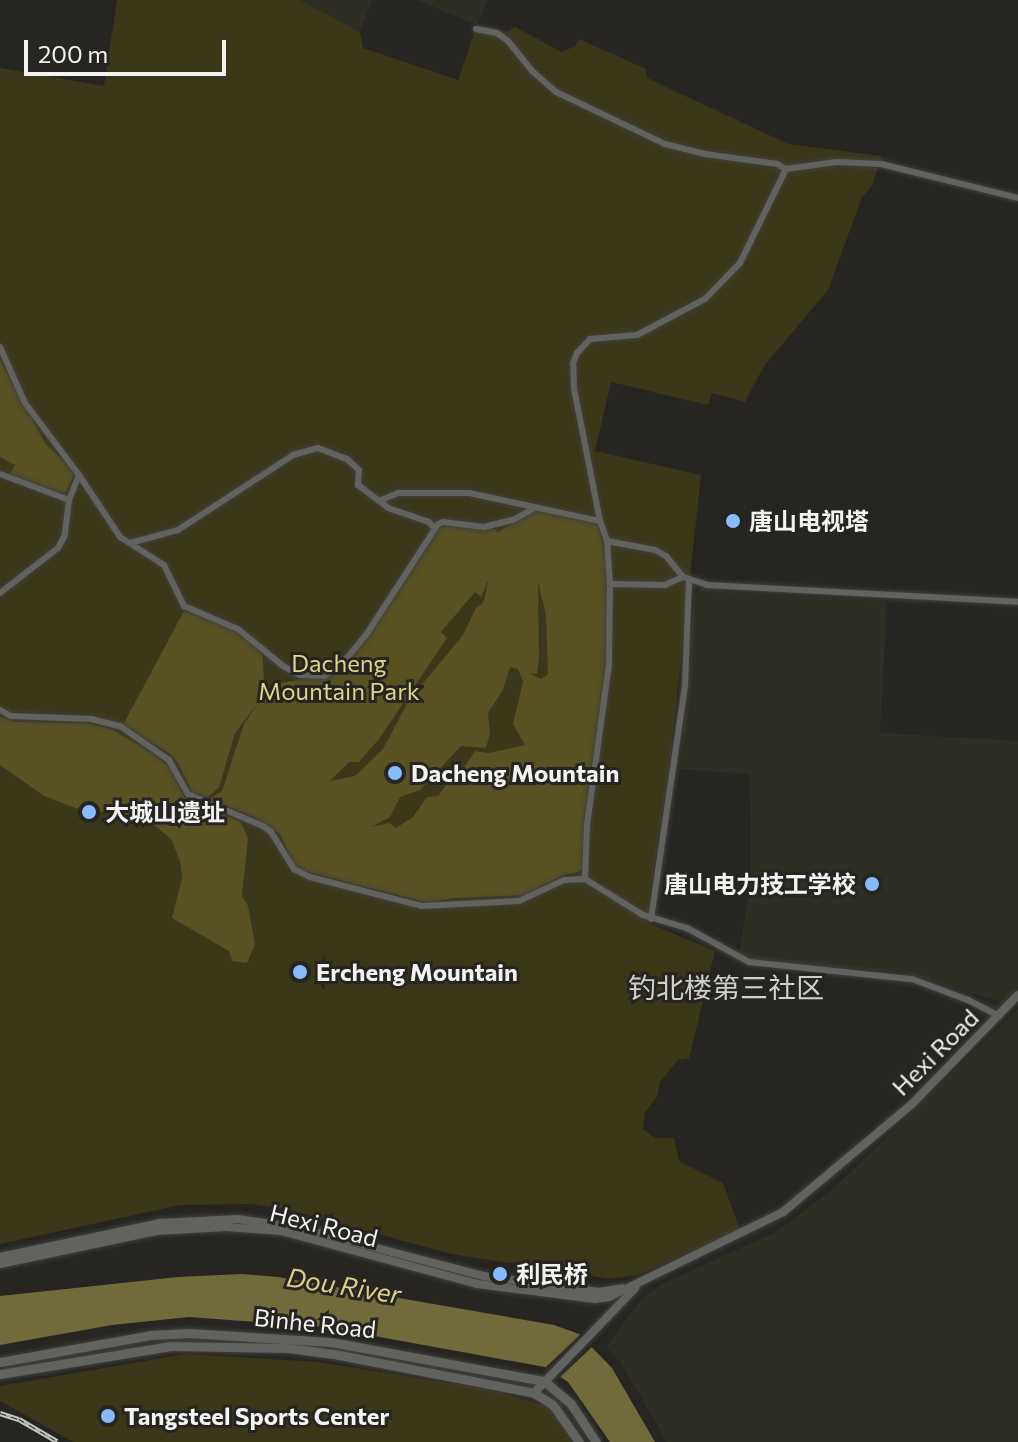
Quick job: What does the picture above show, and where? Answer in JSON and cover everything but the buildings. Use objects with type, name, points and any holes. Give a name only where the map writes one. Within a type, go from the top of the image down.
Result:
[{"type":"main road","name":"Binhe Road","points":[[0,1362],[151,1335],[189,1333],[331,1342],[547,1379]]},
{"type":"main road","name":"Binhe Road","points":[[0,1374],[150,1347],[288,1348],[369,1358],[534,1393]]},
{"type":"main road","points":[[547,1379],[571,1404],[596,1442]]},
{"type":"main road","points":[[534,1393],[553,1405],[579,1442]]},
{"type":"street","points":[[476,29],[497,33],[508,41],[532,71],[556,92],[635,132],[705,154],[777,164],[786,169],[837,162],[881,164],[1018,198]]},
{"type":"street","points":[[585,879],[587,825],[609,665],[610,584],[607,541],[600,521],[574,388],[572,371],[577,353],[590,339],[637,335],[705,299],[740,263],[786,169]]},
{"type":"street","points":[[0,347],[25,403],[128,543],[164,565],[184,606],[238,629],[293,673],[324,676],[343,663],[366,635],[434,528],[443,522],[484,527],[513,520],[536,507]]},
{"type":"street","points":[[128,543],[178,530],[293,455],[318,448],[347,459],[359,470],[358,485],[379,501],[398,513],[429,522],[434,528]]},
{"type":"street","points":[[0,474],[69,500]]},
{"type":"street","points":[[0,593],[58,548],[68,525],[69,500],[79,475]]},
{"type":"street","points":[[379,501],[398,493],[469,493],[600,521]]},
{"type":"street","points":[[607,541],[655,550],[666,556],[686,578],[707,585],[1018,602]]},
{"type":"street","points":[[610,584],[665,585],[686,578]]},
{"type":"street","points":[[651,919],[685,685],[686,578]]},
{"type":"street","points":[[0,710],[11,716],[91,719],[120,726],[169,760],[188,794],[271,832],[294,869],[310,877],[422,906],[462,901],[519,901],[564,880],[585,879],[651,919],[687,928],[749,962],[912,979],[968,1000],[999,1016]]},
{"type":"street","name":"Hexi Road","points":[[0,1264],[157,1231],[226,1227],[281,1231],[477,1284],[595,1299],[636,1287],[783,1212],[912,1104],[1018,995]]},
{"type":"street","name":"Hexi Road","points":[[0,1257],[160,1223],[238,1219],[304,1229],[483,1276],[599,1292],[636,1287]]},
{"type":"street","points":[[534,1393],[636,1287]]},
{"type":"shaded area","points":[[300,0],[372,0],[360,32]]},
{"type":"shaded area","points":[[417,0],[488,0],[477,25]]},
{"type":"shaded area","points":[[702,587],[740,593],[887,601],[880,733],[1018,741],[1018,987],[1005,1003],[901,972],[738,960],[751,879],[750,774],[680,769],[694,595]]},
{"type":"shaded area","points":[[1018,1009],[1018,1442],[667,1442],[621,1363],[606,1347],[640,1301],[662,1284],[776,1232],[834,1188]]},
{"type":"shaded area","points":[[242,1274],[278,1277],[554,1325],[579,1334],[612,1368],[655,1442],[610,1442],[568,1382],[545,1367],[325,1327],[189,1317],[112,1325],[0,1345],[0,1296],[178,1277]]},
{"type":"green space","name":"Dacheng Mountain Park","points":[[117,0],[300,0],[360,32],[363,48],[458,80],[477,25],[506,32],[515,27],[562,52],[575,46],[579,39],[646,69],[647,78],[788,144],[882,156],[872,186],[862,197],[828,290],[764,366],[745,402],[712,393],[708,405],[611,382],[595,451],[701,475],[669,769],[646,922],[715,951],[689,1058],[678,1060],[660,1082],[657,1097],[645,1112],[643,1129],[655,1138],[674,1138],[679,1161],[723,1183],[740,1230],[638,1275],[610,1279],[452,1254],[293,1211],[251,1204],[180,1205],[0,1244],[0,68],[104,86]]},
{"type":"green space","points":[[0,359],[45,443],[70,467],[74,475],[65,494],[9,475],[15,465],[0,457]]},
{"type":"green space","points":[[535,510],[590,520],[599,527],[604,548],[608,586],[606,666],[585,814],[582,868],[578,872],[564,875],[525,895],[453,898],[429,903],[304,871],[294,865],[280,834],[254,817],[209,799],[222,791],[244,724],[261,699],[235,733],[219,787],[208,797],[192,792],[178,763],[169,753],[123,725],[184,611],[221,622],[262,649],[265,695],[281,683],[338,673],[370,634],[441,526],[493,528],[498,532]],"holes":[[[489,579],[483,603],[476,608],[463,635],[409,700],[383,749],[355,776],[330,781],[349,762],[359,762],[379,739],[447,638],[441,632],[475,592],[481,597]],[[538,582],[546,615],[548,674],[541,679],[528,673],[537,674],[539,657]],[[510,667],[518,669],[523,682],[513,724],[525,745],[489,753],[475,751],[458,776],[454,774],[438,796],[427,797],[413,817],[396,828],[389,823],[371,827],[390,817],[400,797],[420,790],[461,746],[486,748],[490,733],[488,713],[503,690]]]},
{"type":"green space","points":[[0,717],[16,722],[85,723],[111,729],[154,754],[174,771],[184,797],[241,822],[248,838],[242,896],[248,906],[255,944],[247,963],[232,961],[229,951],[172,918],[182,878],[180,861],[171,839],[153,824],[133,816],[78,809],[44,796],[0,765]]},
{"type":"green space","points":[[185,1354],[319,1362],[491,1390],[546,1406],[560,1421],[571,1442],[73,1442],[0,1401],[0,1386]]},
{"type":"pier","name":"利民桥","points":[[583,1332],[595,1344],[558,1379],[546,1367]]},
{"type":"railway","points":[[0,1413],[19,1419],[57,1441]]},
{"type":"place","name":"唐山电视塔","points":[[733,521]]},
{"type":"place","name":"Dacheng Mountain","points":[[395,773]]},
{"type":"place","name":"大城山遗址","points":[[89,812]]},
{"type":"place","name":"唐山电力技工学校","points":[[872,884]]},
{"type":"place","name":"Ercheng Mountain","points":[[300,972]]},
{"type":"place","name":"利民桥","points":[[500,1274]]},
{"type":"place","name":"Tangsteel Sports Center","points":[[108,1416]]},
{"type":"district","name":"钓北楼第三社区","points":[[726,987]]},
{"type":"water label","name":"Dou River","points":[[344,1285]]}]
